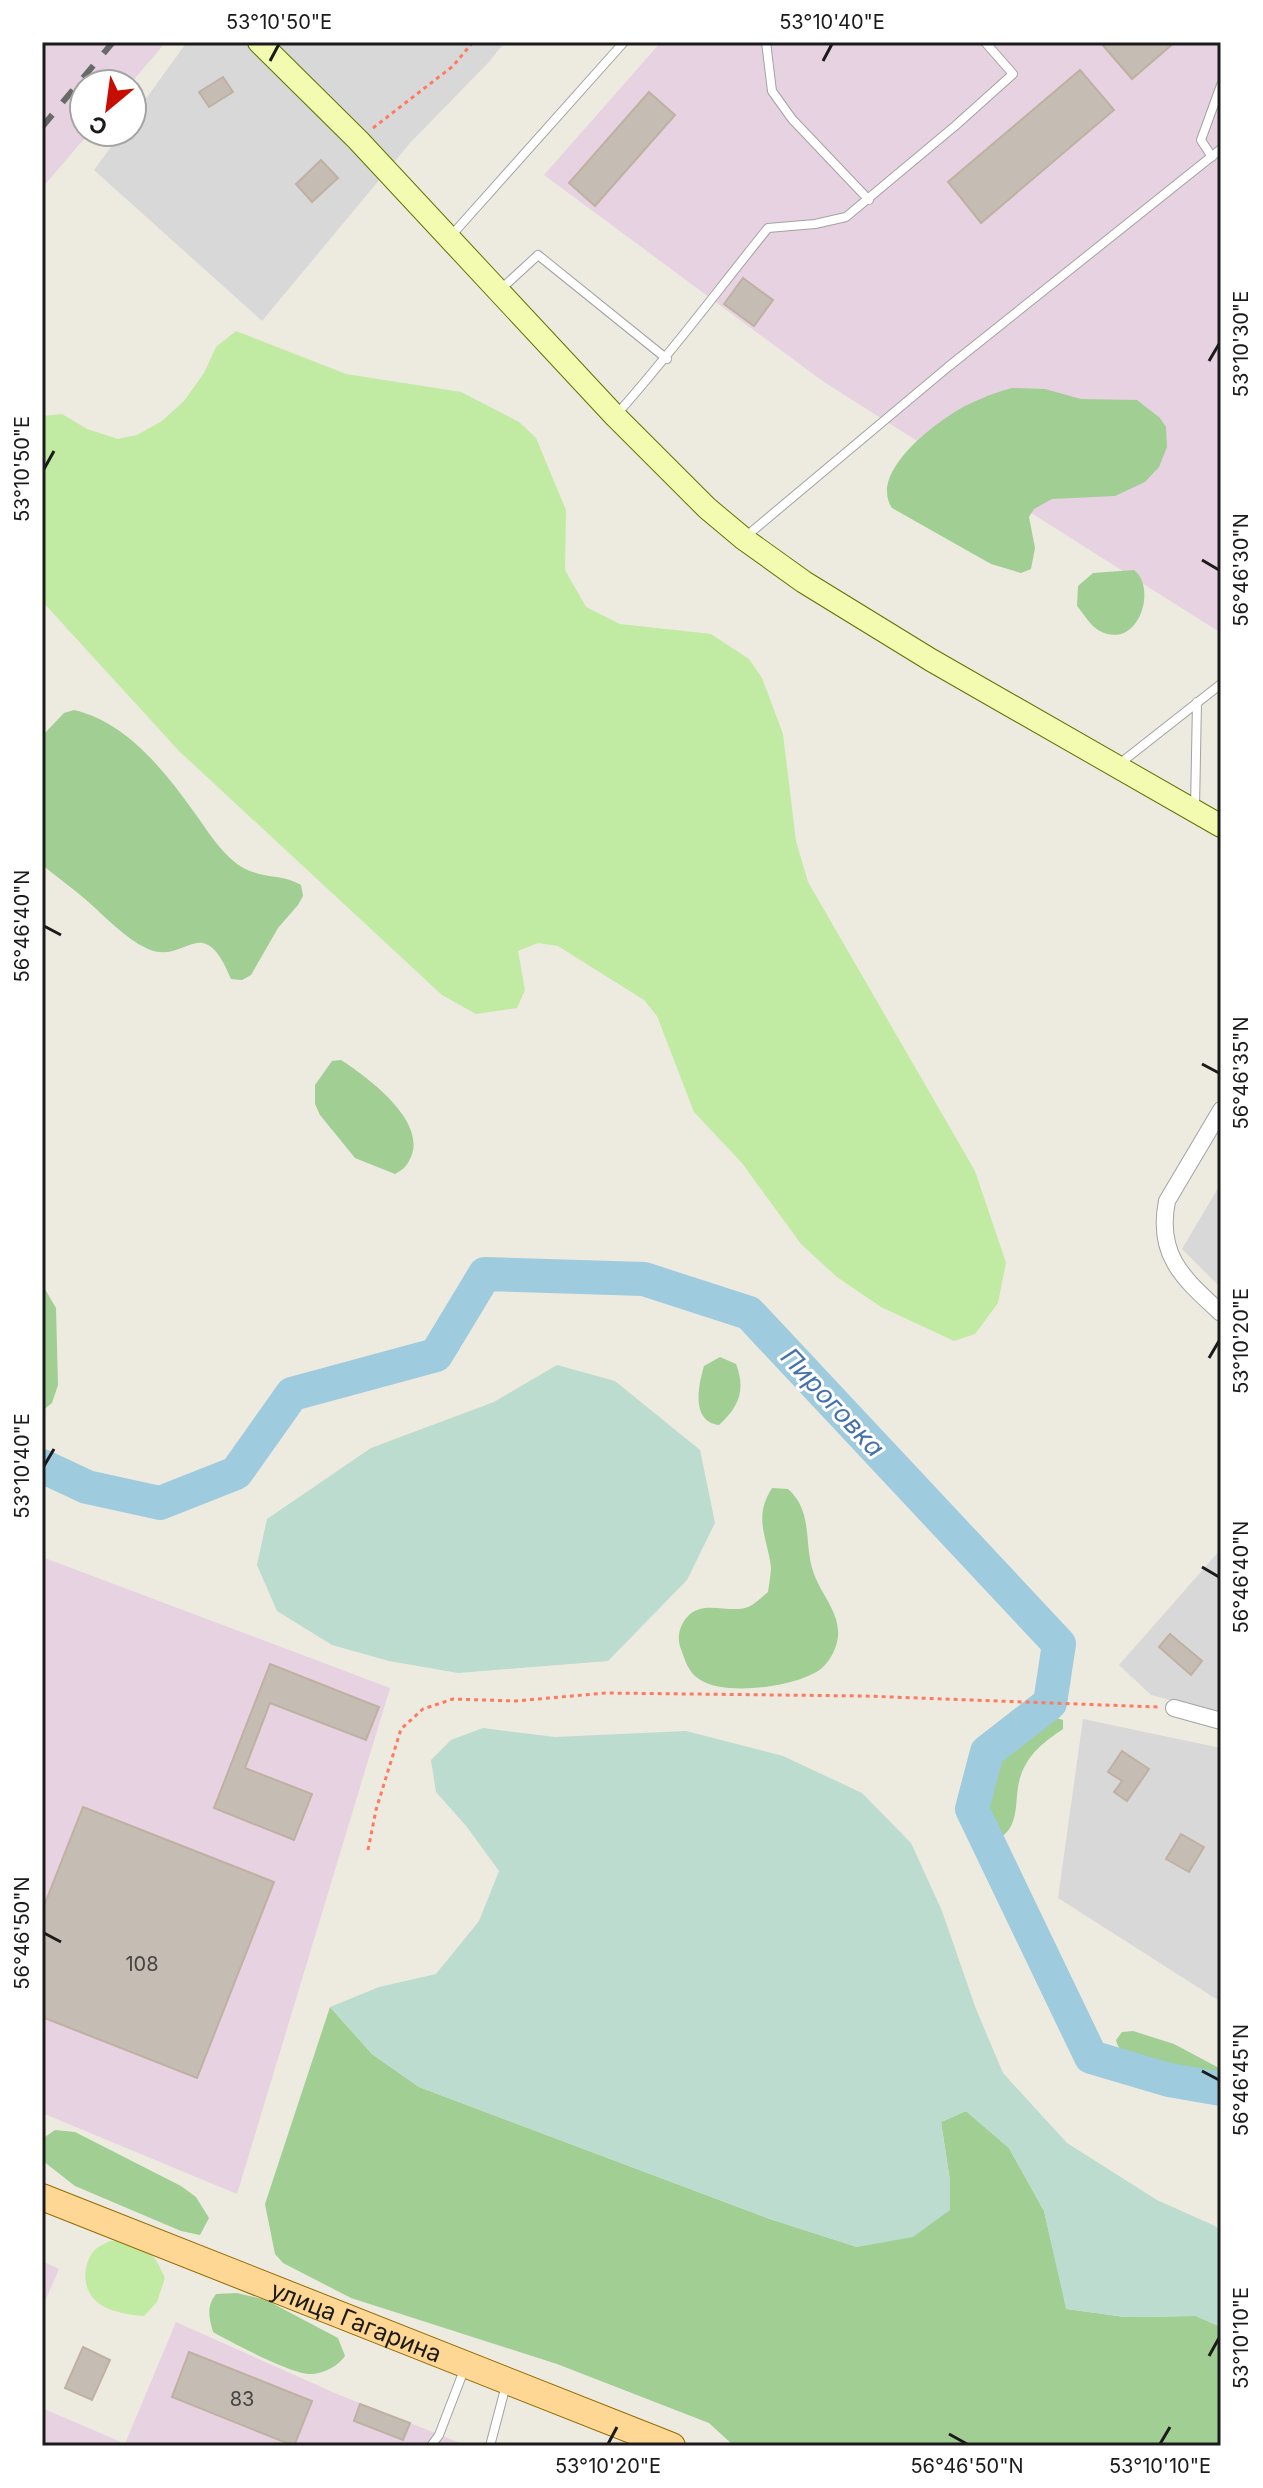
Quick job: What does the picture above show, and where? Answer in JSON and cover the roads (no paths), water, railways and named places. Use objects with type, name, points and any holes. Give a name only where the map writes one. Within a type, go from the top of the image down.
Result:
[{"type":"main road","points":[[259,42],[358,140],[615,416],[707,508],[744,539],[804,582],[931,660],[1221,826]]},
{"type":"main road","name":"улица Гагарина","points":[[42,2197],[672,2446]]},
{"type":"street","points":[[1221,1110],[1167,1201],[1163,1218],[1170,1256],[1179,1272],[1221,1313]]},
{"type":"street","points":[[1174,1708],[1221,1721]]},
{"type":"lane","points":[[449,237],[624,42]]},
{"type":"lane","points":[[766,42],[772,91],[792,119],[869,200]]},
{"type":"lane","points":[[615,416],[667,359],[700,312],[768,228],[815,224],[846,217],[1013,74],[985,42]]},
{"type":"lane","points":[[1212,157],[1201,140],[1221,85]]},
{"type":"lane","points":[[744,539],[948,367],[1221,149]]},
{"type":"lane","points":[[500,290],[538,255],[667,359]]},
{"type":"lane","points":[[1115,767],[1221,684]]},
{"type":"lane","points":[[1195,812],[1197,702]]},
{"type":"lane","points":[[431,2446],[439,2435],[466,2365]]},
{"type":"lane","points":[[490,2446],[506,2381]]},
{"type":"waterway","name":"Пироговка","points":[[42,1466],[87,1487],[160,1503],[236,1473],[292,1394],[436,1355],[485,1274],[644,1279],[749,1313],[1059,1644],[1050,1703],[987,1752],[972,1809],[1091,2057],[1169,2080],[1221,2089]]},
{"type":"railway","points":[[42,127],[113,42]]}]
